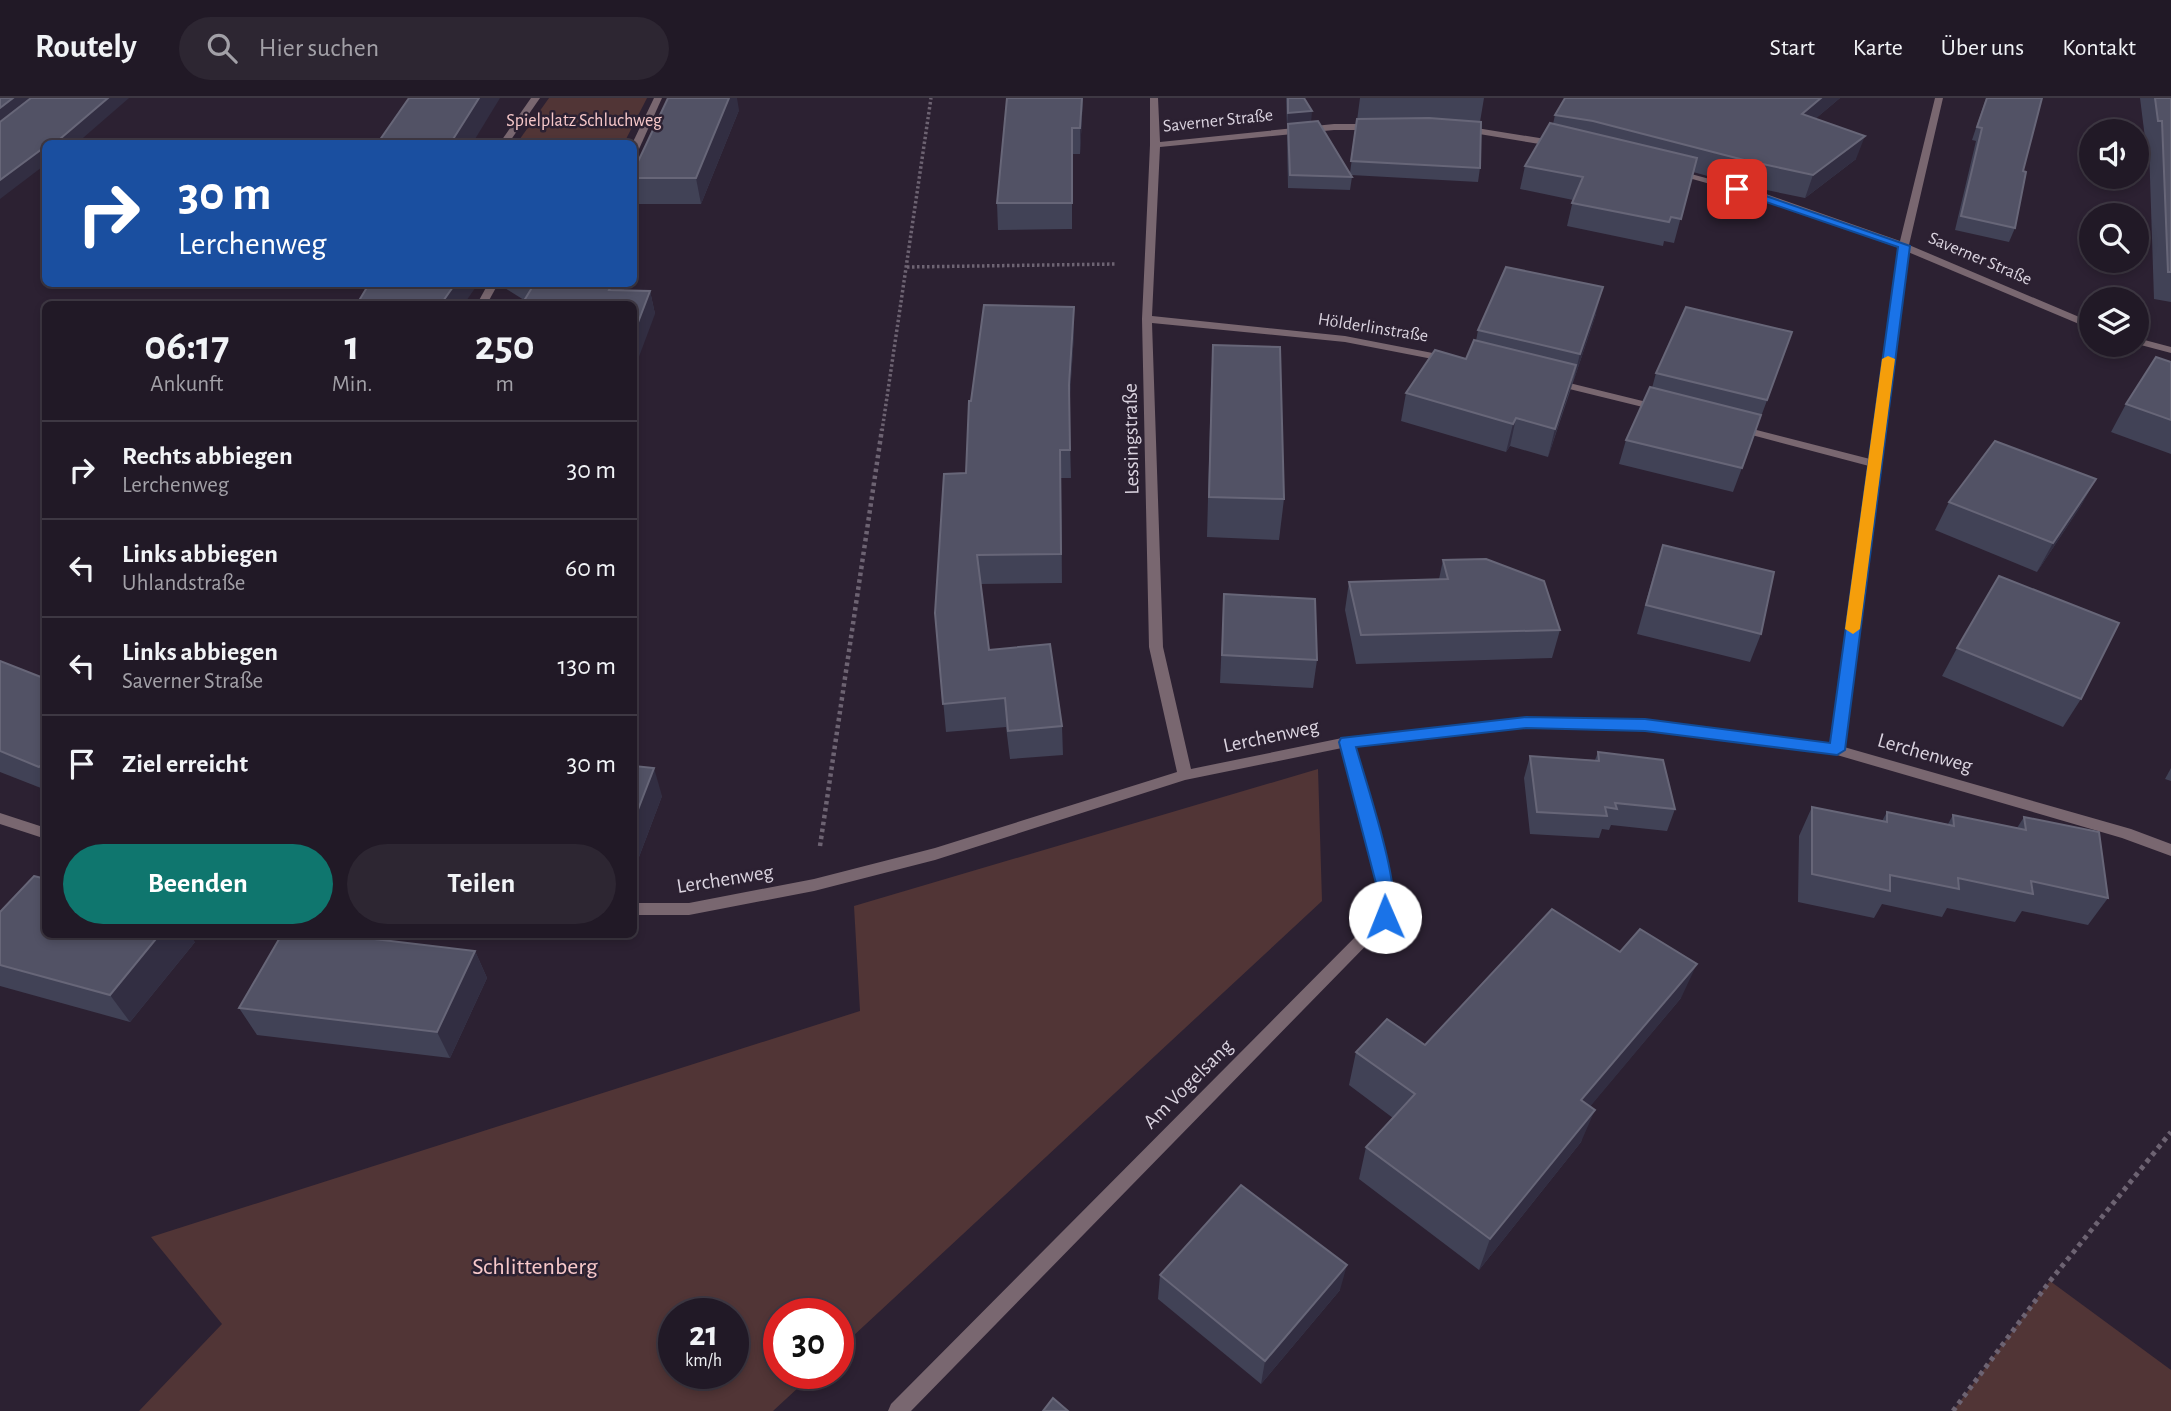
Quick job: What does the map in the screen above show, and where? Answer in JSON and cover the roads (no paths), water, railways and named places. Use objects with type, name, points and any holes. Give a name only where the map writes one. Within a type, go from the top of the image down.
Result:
[{"type":"street","points":[[506,140],[536,98]]},
{"type":"street","points":[[637,143],[658,98]]},
{"type":"street","name":"Lessingstraße","points":[[1154,98],[1155,145],[1147,319],[1156,647],[1185,775]]},
{"type":"street","points":[[1837,750],[1904,246],[1939,98]]},
{"type":"street","name":"Saverner Straße","points":[[1155,145],[1334,127],[1387,127]]},
{"type":"street","points":[[1455,127],[1571,146]]},
{"type":"street","name":"Saverner Straße","points":[[1661,169],[1763,196],[1904,246],[2079,321]]},
{"type":"street","name":"Hölderlinstraße","points":[[1147,319],[1345,339],[1458,360]]},
{"type":"street","points":[[2149,344],[2171,350]]},
{"type":"street","points":[[1537,378],[1671,411]]},
{"type":"street","points":[[1725,425],[1874,464]]},
{"type":"street","name":"Lerchenweg","points":[[637,909],[689,909],[814,885],[935,853],[1185,775],[1347,742],[1526,723],[1645,725],[1837,750],[2126,833],[2171,850]]},
{"type":"street","name":"Am Vogelsang","points":[[898,1411],[1385,917],[1385,887],[1347,742]]},
{"type":"street","points":[[0,818],[42,833]]},
{"type":"park label","name":"Spielplatz Schluchweg","points":[[584,121]]},
{"type":"park label","name":"Schlittenberg","points":[[535,1267]]}]
